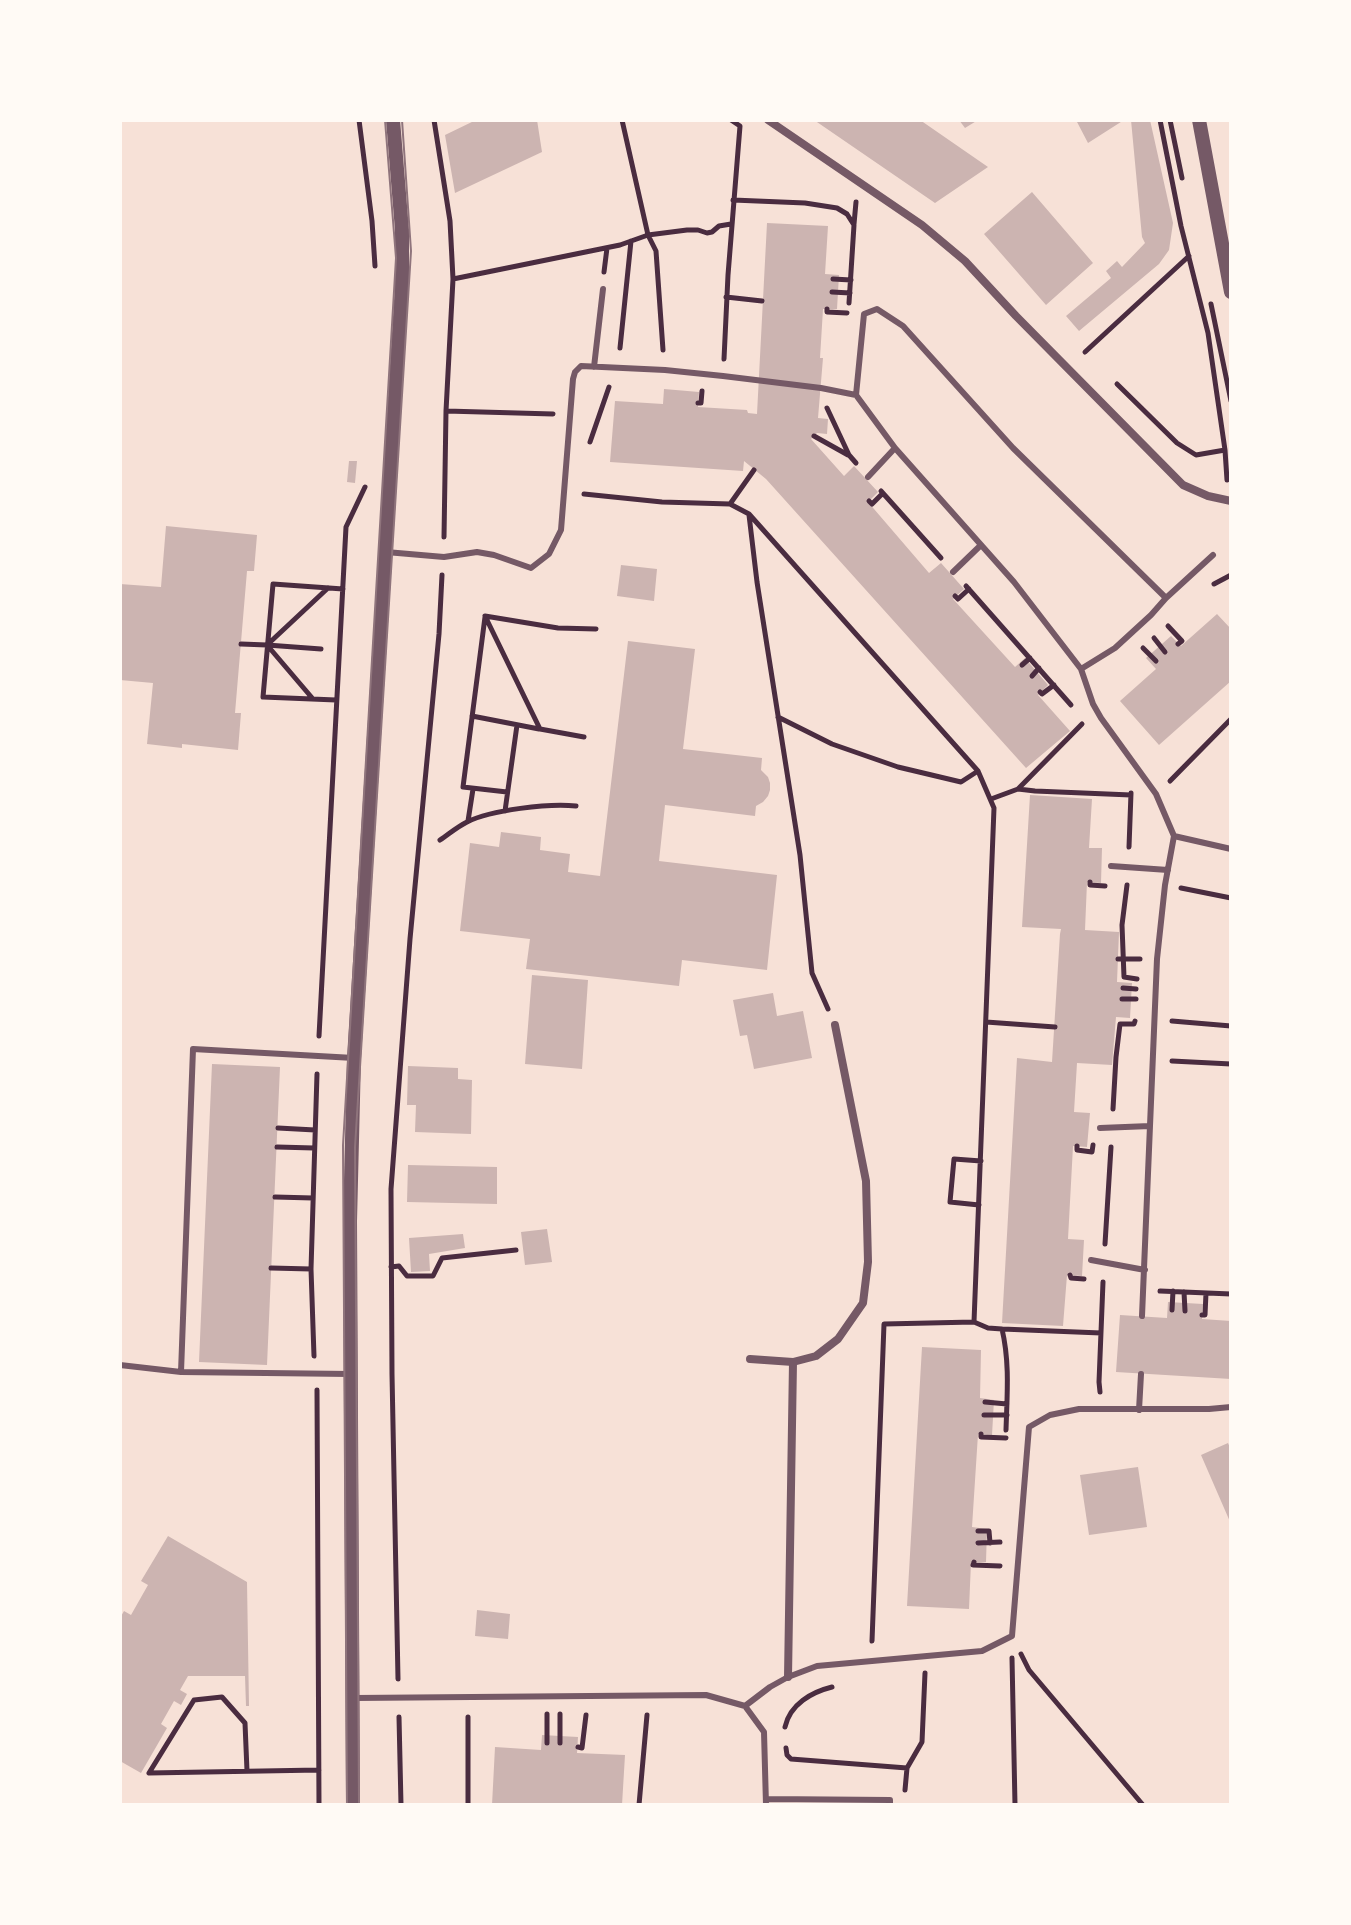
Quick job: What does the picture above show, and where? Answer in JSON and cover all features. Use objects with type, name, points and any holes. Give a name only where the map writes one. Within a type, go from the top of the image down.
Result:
[{"type":"street","points":[[353,1805],[350,1221],[354,1058],[402,285],[402,230],[393,120]]},
{"type":"street","points":[[768,120],[922,225],[965,261],[1183,485],[1208,496],[1231,501]]},
{"type":"street","points":[[1199,120],[1231,292]]},
{"type":"street","points":[[750,1359],[793,1362],[816,1356],[838,1339],[863,1303],[868,1262],[866,1181],[835,1025]]},
{"type":"street","points":[[788,1677],[793,1362]]},
{"type":"lane","points":[[594,367],[603,289]]},
{"type":"lane","points":[[1142,1316],[1157,959],[1174,836],[1156,794],[1093,704],[1081,669],[1014,582],[895,448],[856,395],[864,314],[877,309],[903,326],[1013,448],[1166,598]]},
{"type":"lane","points":[[386,552],[444,557],[477,552],[531,568],[549,554],[561,530],[575,372],[581,366],[723,376],[856,395]]},
{"type":"lane","points":[[868,477],[895,448]]},
{"type":"lane","points":[[953,572],[981,545]]},
{"type":"lane","points":[[1081,669],[1115,648],[1213,555]]},
{"type":"lane","points":[[1174,836],[1231,849]]},
{"type":"lane","points":[[1111,866],[1168,870]]},
{"type":"lane","points":[[181,1372],[193,1049],[354,1058]]},
{"type":"lane","points":[[1100,1128],[1150,1126]]},
{"type":"lane","points":[[1091,1260],[1145,1270]]},
{"type":"lane","points":[[120,1365],[181,1372],[350,1374]]},
{"type":"lane","points":[[1139,1410],[1141,1374]]},
{"type":"lane","points":[[745,1706],[770,1687],[817,1666],[982,1651],[1012,1636],[1029,1427],[1050,1415],[1079,1409],[1231,1407]]},
{"type":"lane","points":[[352,1698],[706,1695],[745,1706],[764,1732],[766,1802],[890,1800],[890,1805]]},
{"type":"path","points":[[359,120],[375,267]]},
{"type":"path","points":[[401,1805],[391,1189],[444,557],[446,411],[453,279],[450,221],[434,122],[445,120]]},
{"type":"path","points":[[622,120],[648,235],[656,251],[665,370]]},
{"type":"path","points":[[723,376],[740,126],[731,120]]},
{"type":"path","points":[[1160,120],[1208,333],[1225,450]]},
{"type":"path","points":[[733,200],[805,203],[837,208],[847,214],[854,225],[847,326]]},
{"type":"path","points":[[453,279],[620,245],[648,235],[687,230],[707,233],[731,224]]},
{"type":"path","points":[[1085,352],[1189,256]]},
{"type":"path","points":[[833,279],[851,280]]},
{"type":"path","points":[[832,292],[850,293]]},
{"type":"path","points":[[726,297],[762,301]]},
{"type":"path","points":[[827,309],[827,312],[848,313]]},
{"type":"path","points":[[590,443],[611,384]]},
{"type":"path","points":[[692,386],[703,386]]},
{"type":"path","points":[[826,406],[849,455],[1085,721]]},
{"type":"path","points":[[446,411],[570,415]]},
{"type":"path","points":[[814,436],[849,455]]},
{"type":"path","points":[[730,504],[754,470]]},
{"type":"path","points":[[583,482],[583,494]]},
{"type":"path","points":[[319,1805],[318,1421],[311,1269],[314,1148],[346,527],[367,484]]},
{"type":"path","points":[[564,492],[662,502],[730,504],[749,514],[978,771],[994,808],[974,1322]]},
{"type":"path","points":[[869,501],[872,504],[883,493]]},
{"type":"path","points":[[749,514],[800,855],[812,973],[835,1025]]},
{"type":"path","points":[[336,700],[263,697],[273,584],[343,589]]},
{"type":"path","points":[[267,645],[328,588]]},
{"type":"path","points":[[955,596],[958,599],[969,589]]},
{"type":"path","points":[[485,616],[558,628],[596,629]]},
{"type":"path","points":[[485,616],[463,787],[507,792]]},
{"type":"path","points":[[485,616],[540,729]]},
{"type":"path","points":[[1167,625],[1182,641],[1178,644]]},
{"type":"path","points":[[1153,638],[1165,652]]},
{"type":"path","points":[[241,644],[321,649]]},
{"type":"path","points":[[267,645],[313,699]]},
{"type":"path","points":[[1143,647],[1156,661]]},
{"type":"path","points":[[1022,665],[1030,658]]},
{"type":"path","points":[[1032,676],[1039,668]]},
{"type":"path","points":[[1040,692],[1042,694],[1054,685]]},
{"type":"path","points":[[472,716],[584,737]]},
{"type":"path","points":[[778,717],[832,744],[898,767],[961,782],[978,771]]},
{"type":"path","points":[[991,799],[1018,789],[1085,721],[1101,718]]},
{"type":"path","points":[[1156,794],[1231,719]]},
{"type":"path","points":[[505,811],[517,725]]},
{"type":"path","points":[[1102,1409],[1099,1382],[1104,1263],[1119,1020],[1134,1024],[1137,979],[1124,977],[1122,925],[1129,867],[1131,787]]},
{"type":"path","points":[[468,821],[473,789]]},
{"type":"path","points":[[1018,789],[1131,795]]},
{"type":"path","points":[[440,840],[468,821],[505,811],[558,804],[576,806]]},
{"type":"path","points":[[1165,885],[1231,898]]},
{"type":"path","points":[[1123,988],[1136,989]]},
{"type":"path","points":[[1122,999],[1136,999]]},
{"type":"path","points":[[1155,1020],[1231,1026]]},
{"type":"path","points":[[986,1022],[1055,1027]]},
{"type":"path","points":[[278,1128],[315,1130]]},
{"type":"path","points":[[277,1147],[314,1148]]},
{"type":"path","points":[[979,1205],[950,1202],[954,1159],[981,1161]]},
{"type":"path","points":[[275,1197],[313,1198]]},
{"type":"path","points":[[391,1267],[399,1266],[407,1276],[433,1276],[442,1258],[516,1250]]},
{"type":"path","points":[[271,1268],[311,1269]]},
{"type":"path","points":[[1144,1291],[1231,1294]]},
{"type":"path","points":[[1172,1310],[1173,1291]]},
{"type":"path","points":[[1184,1292],[1185,1311]]},
{"type":"path","points":[[1202,1315],[1205,1315],[1206,1293]]},
{"type":"path","points":[[871,1661],[884,1324],[974,1322],[988,1328],[1101,1333]]},
{"type":"path","points":[[981,1434],[981,1437],[1006,1438],[1008,1367],[1002,1329]]},
{"type":"path","points":[[985,1402],[1007,1404]]},
{"type":"path","points":[[984,1415],[1007,1415]]},
{"type":"path","points":[[974,1562],[973,1565],[1001,1566],[1002,1527]]},
{"type":"path","points":[[978,1531],[989,1531],[990,1543]]},
{"type":"path","points":[[978,1543],[1001,1542]]},
{"type":"path","points":[[1012,1636],[1015,1805]]},
{"type":"path","points":[[1012,1636],[1029,1670],[1143,1805]]},
{"type":"path","points":[[905,1793],[907,1768],[922,1742],[926,1656]]},
{"type":"path","points":[[911,1677],[925,1676]]},
{"type":"path","points":[[784,1731],[791,1711],[804,1699],[816,1692],[844,1685]]},
{"type":"path","points":[[247,1771],[245,1723],[222,1697],[194,1700],[149,1773],[319,1770]]},
{"type":"path","points":[[468,1712],[468,1805]]},
{"type":"path","points":[[547,1713],[547,1743]]},
{"type":"path","points":[[560,1713],[560,1743]]},
{"type":"path","points":[[578,1747],[582,1748],[586,1714]]},
{"type":"path","points":[[639,1805],[647,1715]]},
{"type":"path","points":[[784,1740],[791,1759],[907,1768]]},
{"type":"building","points":[[476,120],[537,120],[542,152],[455,193],[445,135]]},
{"type":"building","points":[[814,120],[920,120],[988,167],[935,203]]},
{"type":"building","points":[[959,120],[978,120],[965,128]]},
{"type":"building","points":[[1076,120],[1124,120],[1088,143]]},
{"type":"building","points":[[1131,120],[1150,120],[1173,223],[1169,250],[1159,264],[1079,331],[1066,316],[1111,278],[1106,271],[1117,261],[1122,267],[1145,243]]},
{"type":"building","points":[[1032,192],[1093,263],[1046,305],[984,234]]},
{"type":"building","points":[[767,223],[828,226],[825,274],[839,275],[837,309],[823,309],[818,418],[828,419],[827,434],[817,433],[811,439],[844,476],[854,466],[878,492],[868,502],[929,573],[941,563],[964,589],[953,599],[1015,667],[1025,658],[1048,685],[1038,695],[1070,731],[1026,768],[766,479],[744,461],[743,471],[610,462],[615,401],[663,404],[664,389],[699,392],[698,407],[747,410],[748,413],[757,414]]},
{"type":"building","points":[[349,461],[357,461],[355,483],[347,482]]},
{"type":"building","points":[[166,526],[257,535],[254,571],[247,571],[235,713],[241,713],[238,750],[147,744],[153,683],[120,680],[120,584],[161,587]]},
{"type":"building","points":[[621,565],[657,569],[654,601],[617,596]]},
{"type":"building","points":[[1217,614],[1231,629],[1231,681],[1159,745],[1120,701],[1156,669],[1146,658],[1171,636],[1181,646]]},
{"type":"building","points":[[628,641],[695,649],[683,749],[762,758],[761,770],[768,777],[770,790],[763,802],[756,806],[755,816],[665,805],[659,861],[777,875],[767,970],[682,960],[679,986],[526,969],[530,939],[460,931],[470,843],[499,847],[501,832],[541,837],[540,850],[570,854],[568,872],[600,876]]},
{"type":"building","points":[[1030,795],[1092,799],[1089,848],[1102,848],[1101,883],[1087,882],[1085,930],[1119,932],[1117,982],[1132,983],[1130,1018],[1116,1017],[1112,1065],[1077,1063],[1074,1112],[1090,1113],[1087,1147],[1073,1146],[1068,1239],[1084,1240],[1082,1276],[1067,1275],[1063,1326],[1002,1323],[1017,1058],[1052,1062],[1061,929],[1022,927]]},
{"type":"building","points":[[532,975],[588,980],[582,1069],[525,1064]]},
{"type":"building","points":[[773,993],[777,1016],[803,1011],[812,1058],[754,1069],[747,1035],[740,1036],[733,1000]]},
{"type":"building","points":[[212,1064],[280,1067],[267,1365],[199,1362]]},
{"type":"building","points":[[408,1066],[458,1068],[458,1079],[472,1080],[471,1134],[415,1132],[416,1105],[407,1105]]},
{"type":"building","points":[[408,1165],[497,1167],[497,1204],[407,1202]]},
{"type":"building","points":[[547,1229],[552,1262],[525,1265],[521,1232]]},
{"type":"building","points":[[463,1234],[465,1248],[429,1254],[430,1271],[411,1272],[409,1238]]},
{"type":"building","points":[[1168,1302],[1203,1304],[1202,1319],[1231,1321],[1231,1379],[1116,1372],[1120,1315],[1167,1318]]},
{"type":"building","points":[[922,1347],[981,1350],[980,1398],[994,1400],[992,1435],[978,1434],[972,1527],[987,1529],[986,1562],[971,1562],[969,1609],[907,1606]]},
{"type":"building","points":[[1228,1443],[1231,1450],[1231,1524],[1201,1455]]},
{"type":"building","points":[[1138,1467],[1147,1527],[1089,1535],[1080,1475]]},
{"type":"building","points":[[168,1536],[247,1582],[249,1706],[246,1706],[245,1676],[188,1676],[180,1690],[187,1694],[181,1705],[174,1701],[161,1724],[167,1728],[141,1773],[120,1761],[120,1618],[124,1611],[131,1615],[148,1585],[141,1581]]},
{"type":"building","points":[[477,1610],[510,1614],[508,1639],[475,1636]]},
{"type":"building","points":[[542,1735],[578,1737],[577,1753],[625,1755],[622,1805],[492,1805],[495,1747],[541,1750]]},
{"type":"tram line","points":[[347,1805],[343,1145],[396,258],[385,120]]},
{"type":"tram line","points":[[359,1805],[355,1147],[411,251],[402,120]]}]
